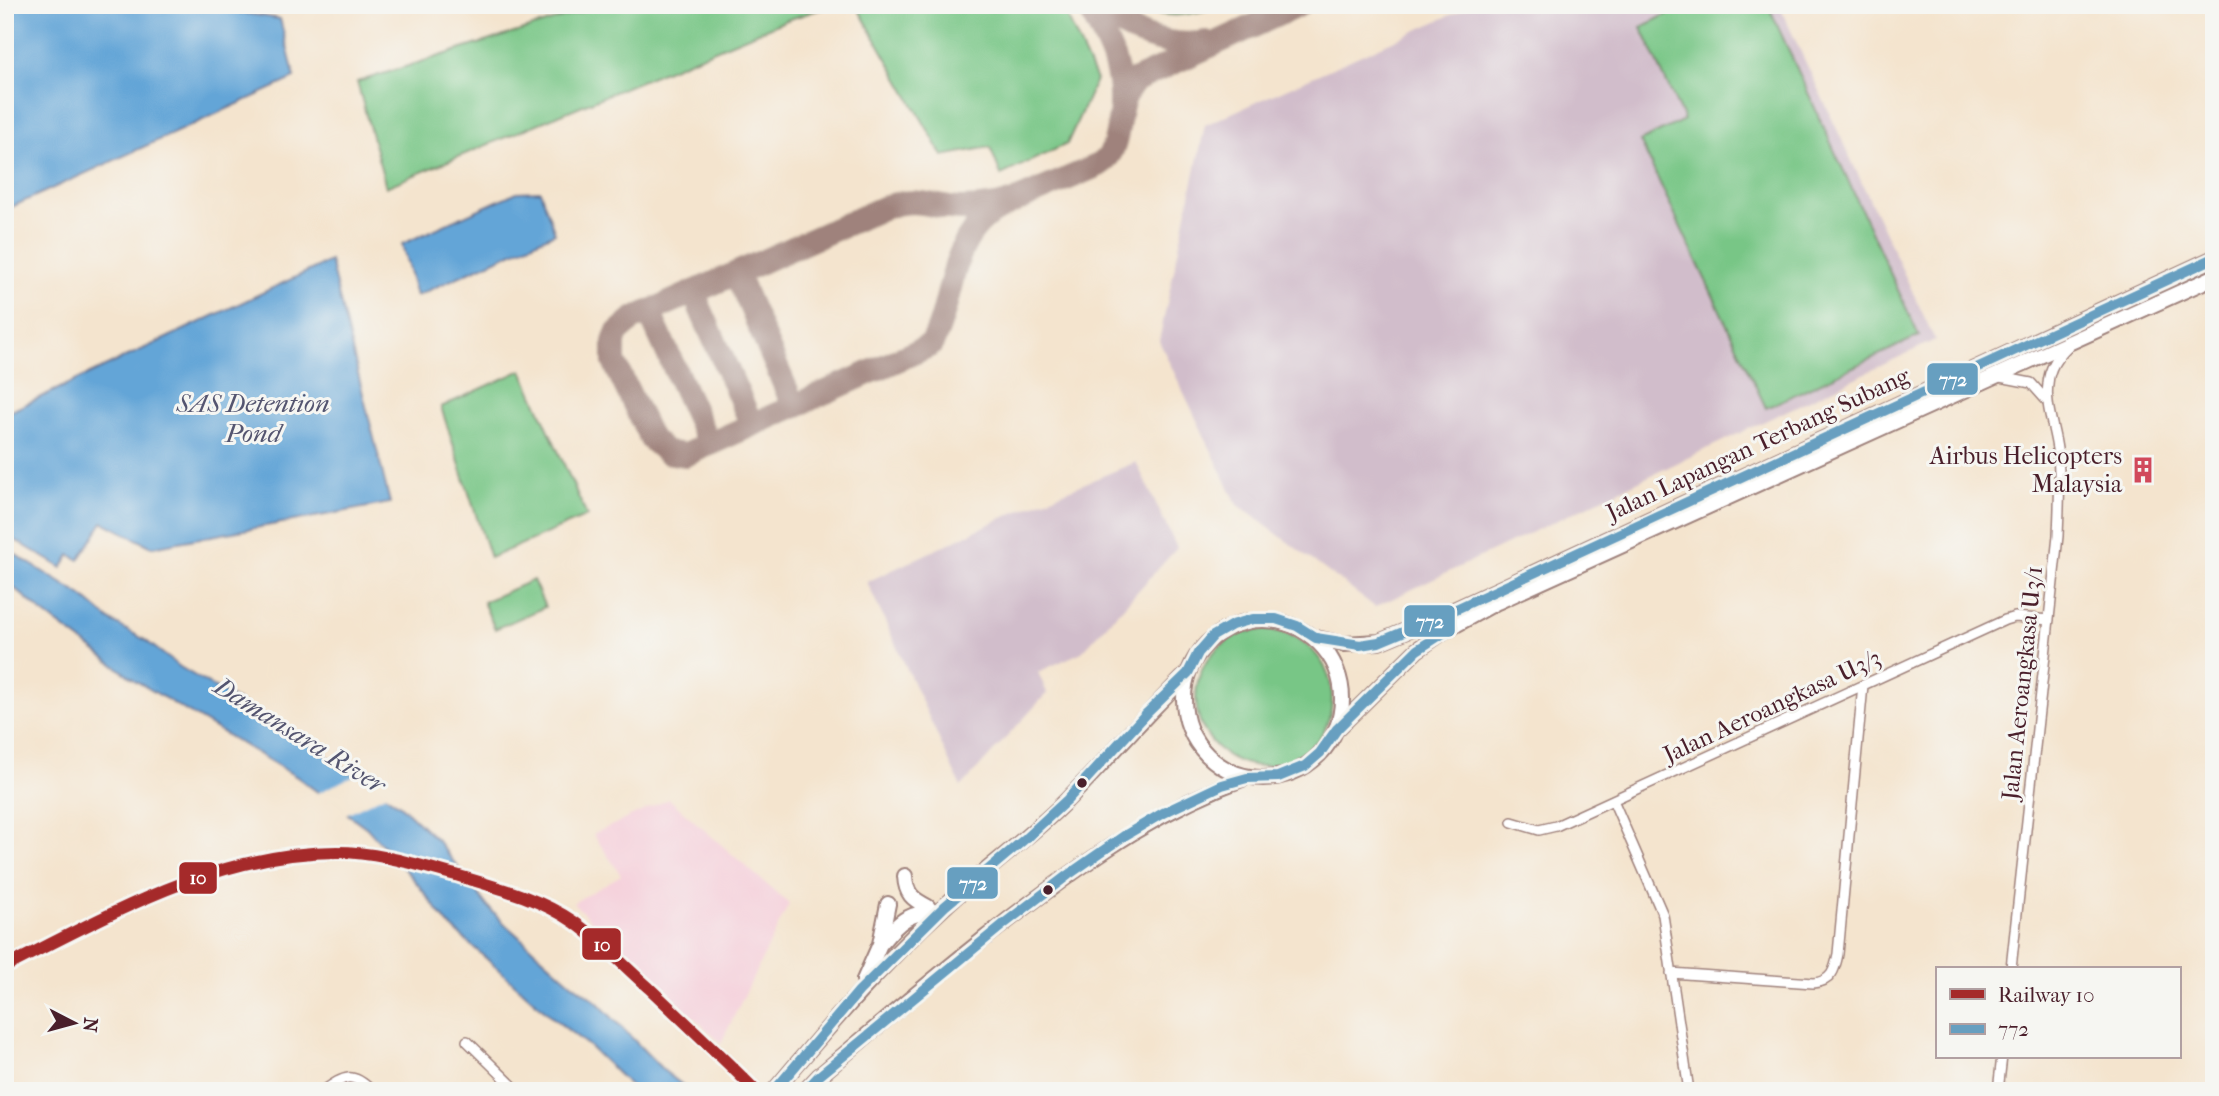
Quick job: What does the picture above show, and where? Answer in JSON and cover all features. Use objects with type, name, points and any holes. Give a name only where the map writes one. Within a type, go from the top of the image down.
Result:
[{"type":"main road","name":"Jalan Lapangan Terbang Subang","points":[[1315,638],[1344,644],[1379,642],[1441,616],[2214,258]]},
{"type":"main road","name":"Jalan Lapangan Terbang Subang","points":[[1337,729],[1417,650],[1497,602],[2214,277]]},
{"type":"main road","points":[[1253,619],[1276,620],[1297,626],[1315,638],[1331,657],[1340,680],[1343,705],[1337,729],[1308,765],[1276,778],[1247,778],[1226,770],[1208,757],[1194,739],[1185,718],[1183,695],[1188,673],[1198,653],[1213,636],[1232,625],[1253,619]]},
{"type":"main road","points":[[774,1091],[859,991],[938,908],[1026,838],[1067,800],[1188,673]]},
{"type":"main road","points":[[805,1091],[819,1076],[961,955],[1083,864],[1128,833],[1184,802],[1247,778]]},
{"type":"main road","points":[[905,876],[907,893],[912,899],[938,908]]},
{"type":"main road","points":[[859,991],[880,944],[892,905],[938,908]]},
{"type":"main road","points":[[880,944],[905,917],[938,908]]},
{"type":"street","name":"Jalan Aeroangkasa U3/1","points":[[2011,967],[2057,536],[2059,482],[2048,384],[2052,366],[2072,342]]},
{"type":"street","points":[[1994,377],[2016,378],[2031,383],[2048,402]]},
{"type":"street","name":"Jalan Aeroangkasa U3/3","points":[[1512,822],[1527,828],[1548,829],[2005,620],[2015,617],[2049,620]]},
{"type":"street","points":[[1671,973],[1814,983],[1821,983],[1832,974],[1838,954],[1863,685]]},
{"type":"street","points":[[1613,800],[1659,903],[1689,1091]]},
{"type":"street","points":[[467,1041],[518,1091]]},
{"type":"street","points":[[1998,1091],[2001,1058]]},
{"type":"street","points":[[323,1091],[340,1079],[352,1077],[361,1080],[372,1091]]},
{"type":"shaded area","points":[[1473,5],[1779,5],[1935,340],[1375,607],[1237,504],[1159,341],[1205,125]]},
{"type":"shaded area","points":[[1136,462],[1177,548],[1082,652],[1038,672],[1047,693],[961,787],[867,582],[1011,514]]},
{"type":"shaded area","points":[[669,799],[789,904],[721,1043],[573,903],[621,875],[593,834]]},
{"type":"green space","points":[[603,5],[833,5],[787,20],[386,187],[357,82]]},
{"type":"green space","points":[[856,5],[1062,5],[1096,80],[1067,144],[1001,175],[990,147],[943,156]]},
{"type":"green space","points":[[1133,5],[1226,5],[1201,12],[1168,15]]},
{"type":"green space","points":[[1686,5],[1768,5],[1919,336],[1766,408],[1640,141],[1684,120],[1641,27]]},
{"type":"green space","points":[[522,370],[587,516],[490,558],[441,407]]},
{"type":"green space","points":[[533,580],[545,607],[495,629],[483,602]]},
{"type":"green space","points":[[1264,630],[1290,635],[1312,650],[1327,672],[1332,698],[1327,724],[1312,746],[1290,761],[1264,766],[1238,761],[1216,746],[1201,724],[1196,698],[1201,672],[1216,650],[1238,635]]},
{"type":"water","points":[[5,5],[198,5],[280,19],[295,78],[5,210]]},
{"type":"water","points":[[540,191],[555,233],[416,296],[402,244],[517,192]]},
{"type":"water","name":"SAS Detention Pond","points":[[330,261],[390,503],[152,547],[103,522],[79,560],[70,555],[62,568],[5,534],[5,467],[9,460],[5,458],[5,414]]},
{"type":"water","points":[[5,548],[82,596],[111,621],[145,640],[180,667],[304,741],[400,805],[437,840],[488,907],[507,926],[570,982],[597,1002],[663,1070],[690,1091],[636,1091],[590,1047],[553,1018],[449,925],[415,881],[367,828],[297,777],[136,681],[42,612],[5,580]]},
{"type":"pier","points":[[359,773],[389,793],[344,815],[316,794]]},
{"type":"taxiway","points":[[1088,5],[1107,42],[1115,65],[1120,106]]},
{"type":"taxiway","points":[[1097,5],[1120,24],[1147,37],[1176,43],[1206,42]]},
{"type":"taxiway","points":[[1011,203],[979,224],[961,251],[943,315],[931,345],[685,455],[666,452],[651,439],[614,362],[617,333],[633,319],[885,207],[907,202],[961,209],[1011,203],[1099,165],[1111,152],[1125,96],[1136,80],[1299,5]]},
{"type":"taxiway","points":[[736,273],[794,407]]},
{"type":"taxiway","points":[[693,292],[752,425]]},
{"type":"taxiway","points":[[649,312],[709,444]]},
{"type":"rail line","name":"10","points":[[5,967],[124,908],[207,875],[249,863],[293,855],[337,852],[382,857],[502,889],[546,906],[574,922],[594,937],[756,1091]]},
{"type":"transit line","name":"772","points":[[774,1091],[859,991],[945,906],[1067,800],[1188,673],[1198,653],[1213,636],[1232,625],[1253,619],[1276,619],[1297,626],[1316,638],[1360,645],[1379,642],[1441,616],[2214,258]]},
{"type":"transit line","name":"772","points":[[805,1091],[819,1076],[1005,923],[1124,836],[1163,813],[1222,785],[1247,778],[1278,777],[1305,766],[1320,753],[1337,729],[1417,650],[1451,628]]},
{"type":"place","name":"Airbus Helicopters Malaysia","points":[[2143,470]]},
{"type":"water label","name":"Damansara River","points":[[300,735]]}]
